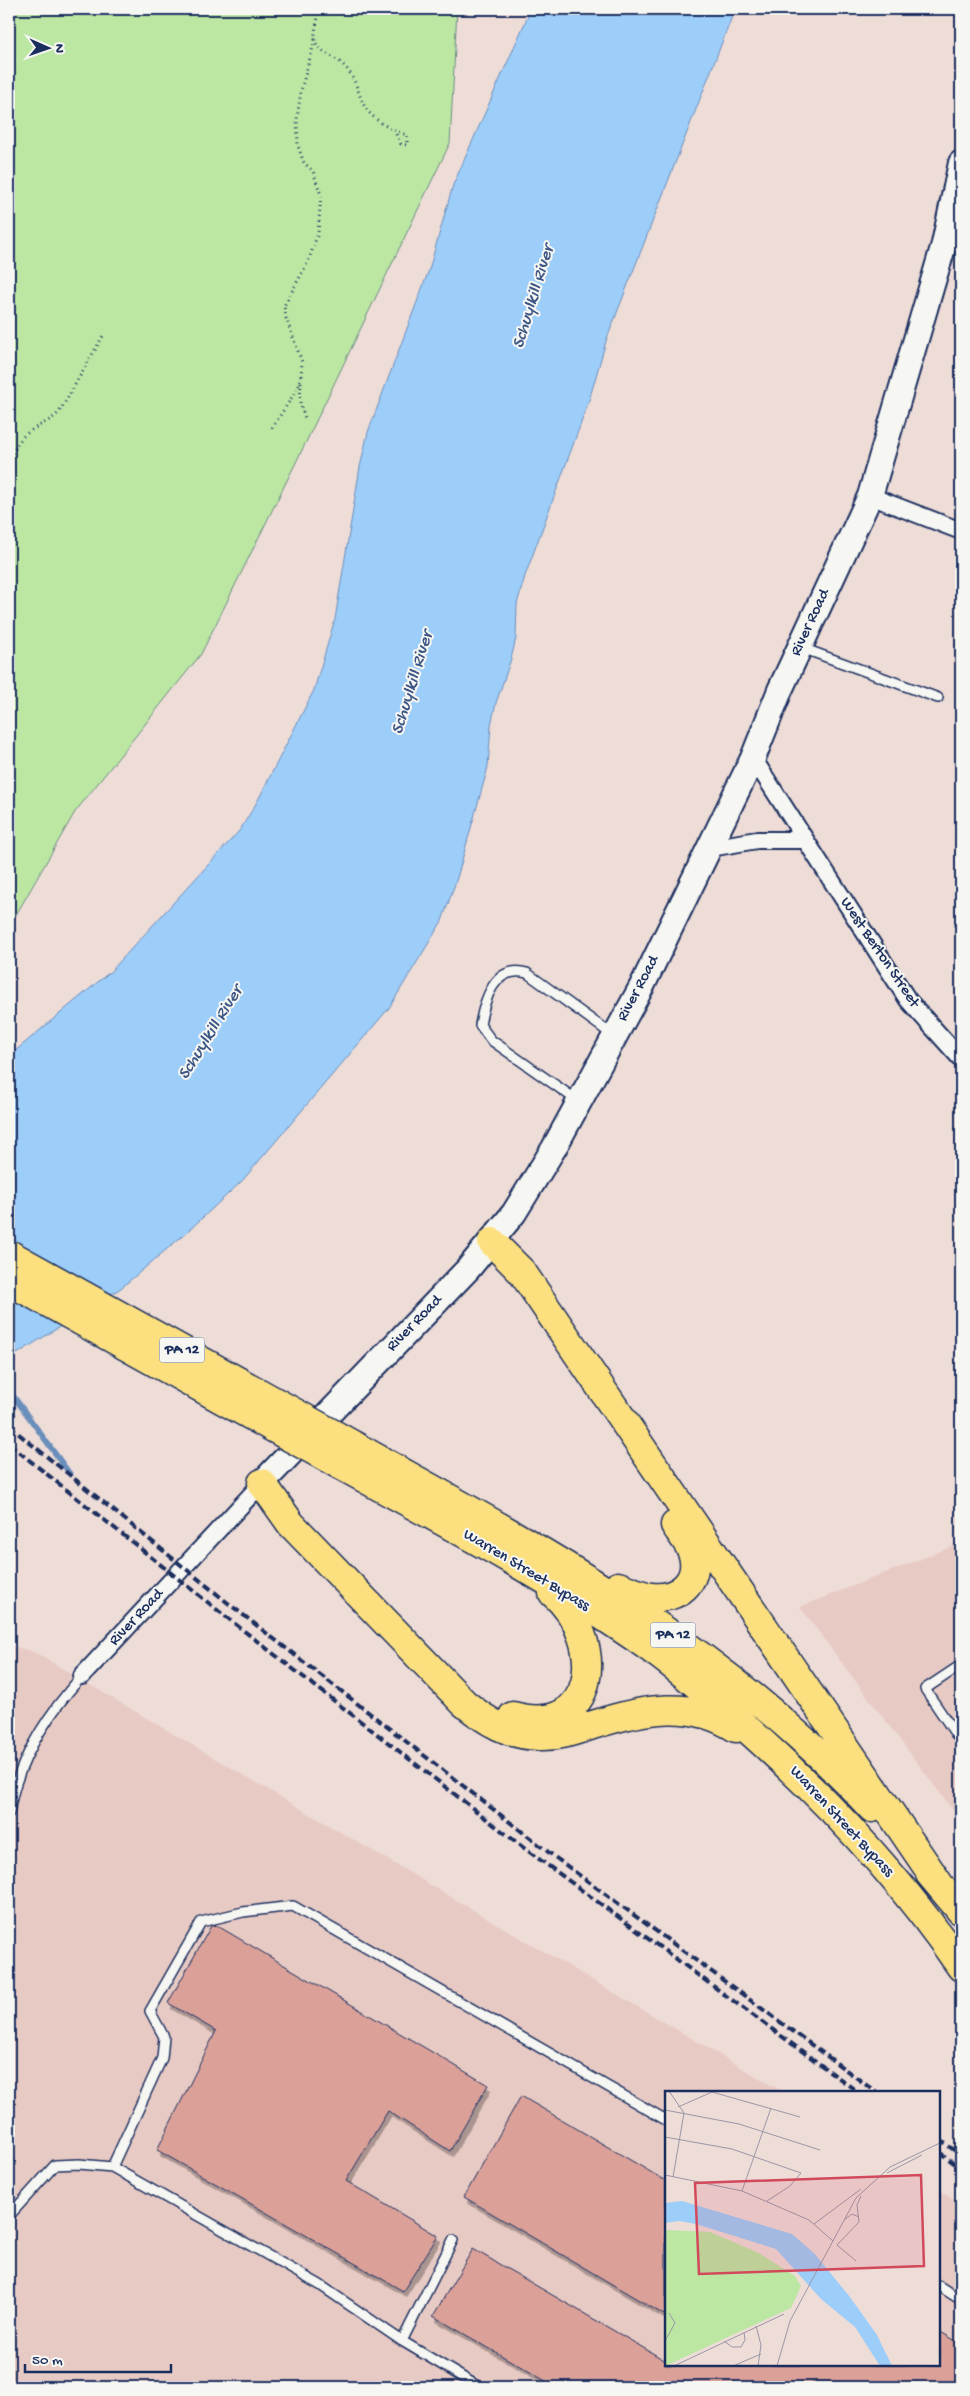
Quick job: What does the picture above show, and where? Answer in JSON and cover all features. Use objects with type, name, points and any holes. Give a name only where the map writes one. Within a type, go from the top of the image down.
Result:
[{"type":"highway","points":[[492,1242],[509,1281],[685,1539],[693,1556],[694,1565],[690,1582],[684,1589],[664,1597],[641,1595],[574,1569]]},
{"type":"highway","points":[[492,1242],[522,1272],[941,1887]]},
{"type":"highway","name":"Warren Street Bypass","points":[[9,1254],[347,1455],[651,1649],[694,1682],[775,1753],[848,1825],[884,1865],[961,1967]]},
{"type":"highway","name":"Warren Street Bypass","points":[[9,1281],[347,1455],[530,1542],[665,1628],[752,1695],[869,1804],[961,1912]]},
{"type":"highway","points":[[262,1483],[302,1514],[481,1697],[513,1716],[533,1720],[566,1710],[582,1692],[588,1667],[588,1653],[577,1623],[568,1610],[558,1598],[518,1564]]},
{"type":"highway","points":[[262,1483],[291,1524],[464,1703],[492,1723],[524,1735],[553,1736],[644,1711],[679,1709],[713,1716],[728,1723],[775,1753]]},
{"type":"street","name":"River Road","points":[[82,1676],[262,1483],[492,1242],[532,1186],[646,977],[710,848],[753,758],[800,648],[870,496],[944,244],[961,164]]},
{"type":"street","points":[[870,496],[961,531]]},
{"type":"street","name":"West Berton Street","points":[[753,758],[908,1000],[961,1059]]},
{"type":"street","points":[[710,848],[757,840],[805,840]]},
{"type":"lane","points":[[800,648],[938,698]]},
{"type":"lane","points":[[579,1102],[491,1040],[480,1026],[487,996],[496,981],[505,974],[518,970],[527,973],[614,1037]]},
{"type":"lane","points":[[960,1738],[925,1689],[961,1665]]},
{"type":"lane","points":[[9,1813],[29,1749],[56,1705],[82,1676]]},
{"type":"lane","points":[[112,2167],[162,2058],[164,2037],[150,2012],[202,1922],[243,1912],[293,1906],[665,2119]]},
{"type":"lane","points":[[9,2216],[54,2165],[79,2164],[112,2167],[320,2285],[402,2341],[479,2387]]},
{"type":"lane","points":[[402,2341],[453,2240]]},
{"type":"lane","points":[[940,2287],[961,2300]]},
{"type":"path","points":[[306,421],[300,403],[302,362],[286,318],[284,306],[308,262],[318,233],[321,195],[313,171],[304,163],[298,146],[297,119],[301,90],[315,40],[319,9]]},
{"type":"path","points":[[315,40],[320,50],[341,61],[354,76],[370,115],[395,132],[407,135],[407,145],[401,144],[395,132]]},
{"type":"path","points":[[9,457],[24,435],[54,418],[60,411],[104,334]]},
{"type":"path","points":[[272,428],[298,388],[302,377]]},
{"type":"shaded area","points":[[961,1543],[961,1821],[800,1607]]},
{"type":"shaded area","points":[[9,1645],[34,1652],[781,2091],[665,2091],[665,2366],[940,2366],[940,2191],[961,2205],[961,2387],[9,2387]]},
{"type":"green space","points":[[9,9],[457,9],[450,143],[306,442],[201,654],[75,812],[9,927]]},
{"type":"water","name":"Schuylkill River","points":[[531,9],[735,9],[606,341],[588,404],[525,576],[517,604],[516,638],[491,725],[488,767],[457,878],[442,921],[389,1008],[242,1181],[187,1232],[121,1288],[9,1359],[9,1056],[111,971],[240,830],[257,802],[314,690],[335,619],[360,467],[368,432],[429,270],[453,185]]},
{"type":"building","points":[[216,1925],[488,2085],[450,2151],[388,2111],[346,2181],[438,2236],[403,2291],[157,2150],[216,2031],[168,2003],[211,1926]]},
{"type":"building","points":[[521,2096],[665,2180],[665,2315],[464,2197]]},
{"type":"building","points":[[473,2249],[665,2360],[665,2366],[940,2366],[940,2332],[961,2344],[961,2387],[556,2387],[433,2316]]},
{"type":"waterway","points":[[9,1390],[70,1474]]},
{"type":"railway","points":[[9,1426],[233,1607],[556,1858],[875,2091]]},
{"type":"railway","points":[[9,1444],[230,1620],[524,1848],[857,2091]]},
{"type":"railway","points":[[940,2140],[961,2155]]},
{"type":"railway","points":[[940,2153],[961,2168]]}]
